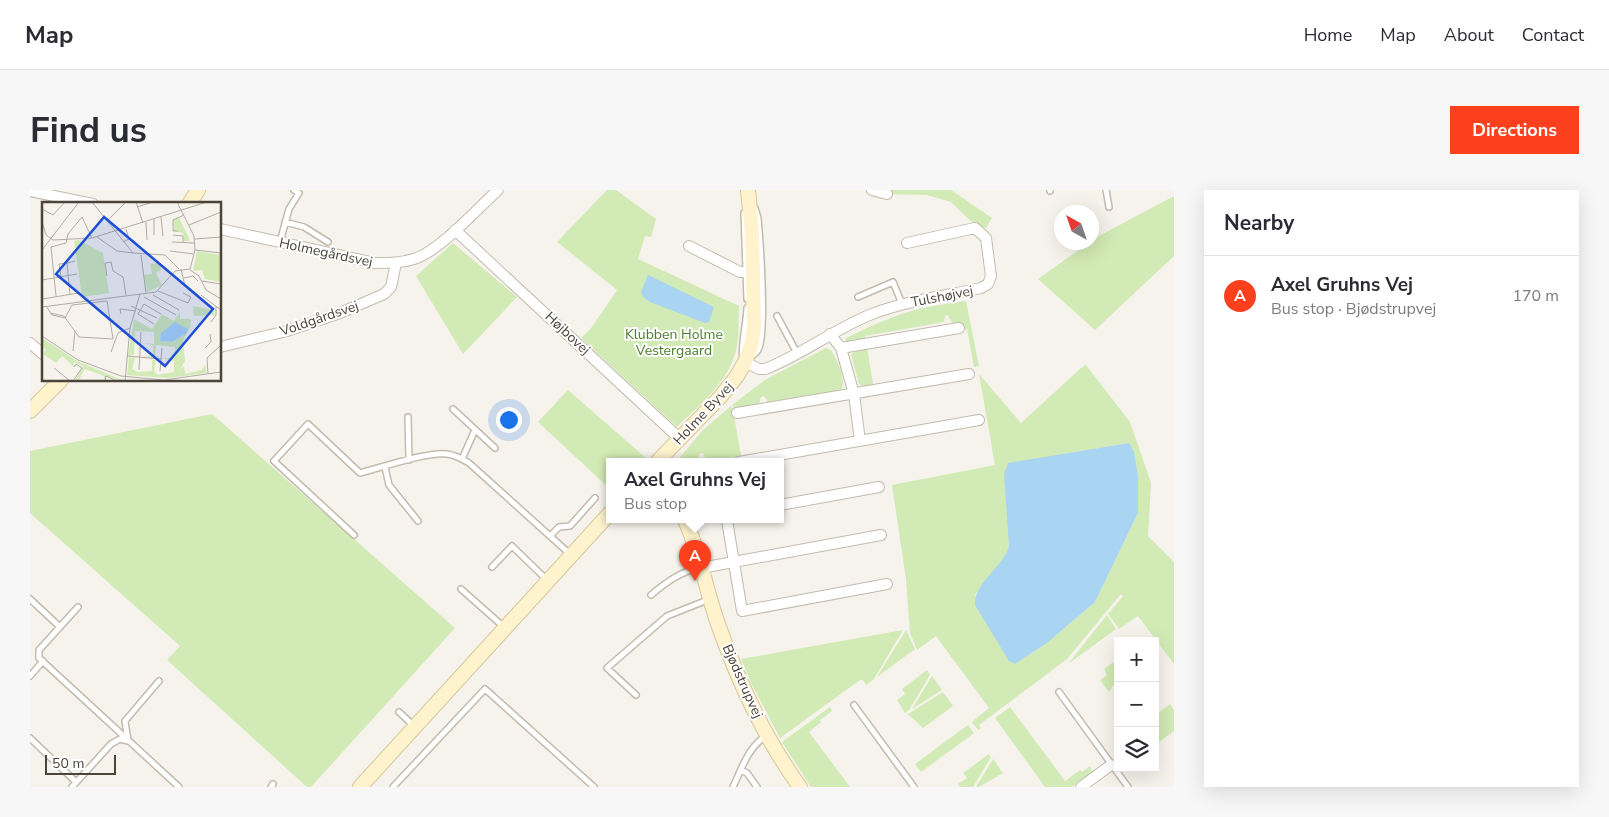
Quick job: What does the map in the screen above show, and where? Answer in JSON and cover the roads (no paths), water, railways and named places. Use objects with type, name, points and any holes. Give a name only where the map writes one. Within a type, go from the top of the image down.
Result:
[{"type":"street","points":[[190,202],[198,190]]},
{"type":"street","name":"Holmegårdsvej","points":[[221,229],[374,263],[396,263],[415,259],[438,246],[498,190]]},
{"type":"street","name":"Holme Byvej","points":[[661,458],[721,396],[737,376],[745,362],[752,342],[754,328],[749,272],[752,232],[748,190]]},
{"type":"street","points":[[872,190],[886,194]]},
{"type":"street","points":[[30,191],[71,195],[88,202]]},
{"type":"street","name":"Tulshøjvej","points":[[745,362],[759,369],[765,369],[871,314],[902,304],[981,288],[988,284],[991,276],[986,238],[975,228],[907,243]]},
{"type":"street","name":"Højbovej","points":[[455,230],[680,438]]},
{"type":"street","points":[[689,246],[740,272],[749,272]]},
{"type":"street","name":"Voldgårdsvej","points":[[221,347],[287,331],[340,313],[384,294],[391,287],[396,263]]},
{"type":"street","points":[[841,348],[960,328]]},
{"type":"street","points":[[830,334],[841,348],[854,394],[860,441]]},
{"type":"street","points":[[30,343],[42,353]]},
{"type":"street","points":[[737,413],[969,374]]},
{"type":"street","points":[[30,411],[60,381]]},
{"type":"street","points":[[762,458],[979,420]]},
{"type":"street","points":[[784,504],[879,487]]},
{"type":"street","points":[[360,787],[606,518]]},
{"type":"street","name":"Bjødstrupvej","points":[[685,523],[694,544],[717,620],[737,672],[767,735],[800,787]]},
{"type":"street","points":[[728,523],[742,611],[886,584]]},
{"type":"street","points":[[701,568],[881,535]]},
{"type":"street","points":[[1080,787],[1112,765]]},
{"type":"lane","points":[[280,242],[289,209],[299,193],[294,190]]},
{"type":"lane","points":[[745,362],[758,350],[762,330],[758,218],[748,190]]},
{"type":"lane","points":[[1106,190],[1109,207]]},
{"type":"lane","points":[[285,222],[304,227],[328,242]]},
{"type":"lane","points":[[858,297],[893,282],[902,304]]},
{"type":"lane","points":[[776,316],[797,353]]},
{"type":"lane","points":[[453,409],[495,448]]},
{"type":"lane","points":[[408,417],[409,460]]},
{"type":"lane","points":[[354,535],[274,461],[308,424],[360,473],[433,454],[446,454],[462,459],[469,463],[571,556]]},
{"type":"lane","points":[[462,459],[475,430]]},
{"type":"lane","points":[[386,467],[389,485],[418,521]]},
{"type":"lane","points":[[550,536],[559,527],[570,526],[595,498]]},
{"type":"lane","points":[[492,567],[512,546],[548,581]]},
{"type":"lane","points":[[651,595],[684,572],[701,568]]},
{"type":"lane","points":[[461,589],[505,628]]},
{"type":"lane","points":[[30,599],[60,627]]},
{"type":"lane","points":[[636,695],[607,668],[667,616],[710,599]]},
{"type":"lane","points":[[78,607],[39,650],[39,658],[179,787]]},
{"type":"lane","points":[[30,676],[43,661]]},
{"type":"lane","points":[[128,741],[125,721],[159,681]]},
{"type":"lane","points":[[393,787],[485,690],[594,787]]},
{"type":"lane","points":[[1059,692],[1128,787]]},
{"type":"lane","points":[[854,705],[914,787]]},
{"type":"lane","points":[[399,712],[415,727]]},
{"type":"lane","points":[[733,787],[751,749],[755,743],[767,735]]},
{"type":"lane","points":[[30,738],[76,782]]},
{"type":"lane","points":[[72,787],[111,744],[120,739],[128,741]]},
{"type":"lane","points":[[741,770],[747,773],[757,787]]},
{"type":"water","points":[[648,275],[714,307],[709,322],[705,323],[650,302],[643,297],[641,292]]},
{"type":"water","points":[[1129,443],[1134,452],[1138,477],[1138,513],[1095,602],[1047,643],[1015,664],[1009,661],[975,605],[979,589],[1006,554],[1009,546],[1004,474],[1008,463]]},
{"type":"place","name":"Axel Gruhns Vej","points":[[695,581]]},
{"type":"park label","name":"Klubben Holme Vestergaard","points":[[674,342]]}]
